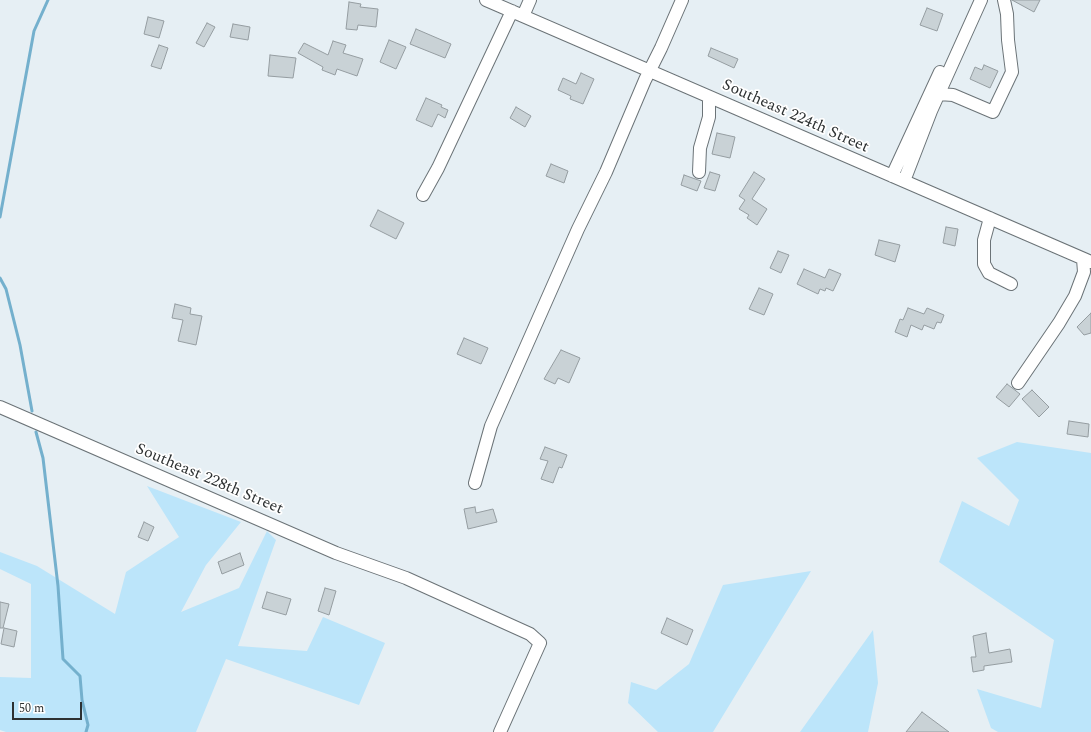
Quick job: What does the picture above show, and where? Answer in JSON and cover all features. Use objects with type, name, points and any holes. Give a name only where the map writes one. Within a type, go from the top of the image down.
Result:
[{"type":"street","name":"Southeast 224th Street","points":[[486,0],[1087,260]]},
{"type":"street","points":[[423,195],[518,14],[530,0]]},
{"type":"street","points":[[475,483],[491,426],[682,0]]},
{"type":"street","points":[[892,176],[973,0]]},
{"type":"street","points":[[904,182],[939,94],[981,0]]},
{"type":"street","points":[[939,94],[953,95],[993,112],[1012,72],[1008,40],[1007,14],[1004,0]]},
{"type":"street","points":[[699,172],[700,148],[709,117],[709,97]]},
{"type":"street","points":[[990,218],[984,240],[984,264],[989,273],[1011,284]]},
{"type":"street","points":[[1018,383],[1056,329],[1075,296],[1087,260]]},
{"type":"street","name":"Southeast 228th Street","points":[[0,407],[336,553],[406,578],[530,634],[540,643],[500,732]]},
{"type":"shaded area","points":[[1017,442],[1091,453],[1091,732],[998,732],[991,728],[977,689],[1041,708],[1054,640],[939,562],[962,501],[1009,526],[1019,500],[977,458]]},
{"type":"shaded area","points":[[147,486],[241,522],[206,565],[181,612],[239,588],[267,531],[276,540],[238,646],[307,651],[323,617],[385,643],[359,705],[226,659],[196,732],[6,732],[0,730],[0,677],[31,678],[31,584],[0,569],[0,552],[37,566],[115,614],[126,572],[179,537]]},
{"type":"shaded area","points":[[811,571],[713,732],[658,732],[628,703],[631,682],[656,690],[689,664],[723,585]]},
{"type":"shaded area","points":[[873,630],[878,683],[868,732],[800,732]]},
{"type":"building","points":[[1012,0],[1040,0],[1034,12]]},
{"type":"building","points":[[349,2],[361,4],[360,7],[378,9],[376,27],[358,25],[357,30],[346,29]]},
{"type":"building","points":[[927,8],[943,14],[937,31],[920,25]]},
{"type":"building","points":[[148,17],[164,21],[159,38],[144,34]]},
{"type":"building","points":[[207,23],[215,27],[204,47],[196,43]]},
{"type":"building","points":[[233,24],[250,27],[248,40],[230,37]]},
{"type":"building","points":[[416,29],[451,44],[445,58],[410,44]]},
{"type":"building","points":[[389,40],[406,47],[396,69],[380,62]]},
{"type":"building","points":[[333,41],[346,45],[343,53],[363,59],[357,76],[337,69],[335,75],[322,70],[323,67],[298,53],[304,43],[328,55]]},
{"type":"building","points":[[159,45],[168,48],[161,69],[151,66]]},
{"type":"building","points":[[711,48],[738,59],[734,68],[708,56]]},
{"type":"building","points":[[270,55],[296,58],[293,78],[268,76]]},
{"type":"building","points":[[984,65],[998,71],[990,88],[970,79],[975,67],[982,70]]},
{"type":"building","points":[[581,73],[594,79],[583,104],[570,99],[571,96],[558,90],[563,78],[576,84]]},
{"type":"building","points":[[426,98],[442,105],[441,107],[448,110],[445,118],[438,114],[432,127],[416,120]]},
{"type":"building","points":[[516,107],[531,116],[525,127],[510,118]]},
{"type":"building","points":[[717,133],[735,137],[730,158],[712,154]]},
{"type":"building","points":[[551,164],[568,171],[564,183],[546,176]]},
{"type":"building","points":[[710,172],[720,175],[715,191],[704,188]]},
{"type":"building","points":[[754,172],[765,179],[752,199],[767,209],[757,225],[747,218],[749,215],[739,209],[745,200],[739,196]]},
{"type":"building","points":[[684,175],[701,181],[697,191],[681,185]]},
{"type":"building","points":[[378,210],[404,223],[396,239],[370,226]]},
{"type":"building","points":[[946,227],[958,229],[955,246],[943,243]]},
{"type":"building","points":[[879,240],[900,245],[895,262],[875,255]]},
{"type":"building","points":[[778,251],[789,255],[781,273],[770,268]]},
{"type":"building","points":[[804,269],[825,278],[829,269],[841,274],[833,291],[826,288],[825,291],[820,289],[818,294],[797,284]]},
{"type":"building","points":[[759,288],[773,294],[764,315],[749,309]]},
{"type":"building","points":[[175,304],[191,308],[190,314],[202,316],[196,345],[178,341],[183,320],[172,318]]},
{"type":"building","points":[[908,308],[924,314],[927,308],[944,315],[941,323],[937,322],[934,329],[924,325],[922,330],[911,325],[907,337],[895,332],[900,319],[903,320]]},
{"type":"building","points":[[1091,313],[1091,333],[1084,335],[1077,327]]},
{"type":"building","points":[[464,338],[488,348],[481,364],[457,354]]},
{"type":"building","points":[[561,350],[580,358],[569,383],[558,378],[555,384],[544,379]]},
{"type":"building","points":[[1007,384],[1020,394],[1009,407],[996,397]]},
{"type":"building","points":[[1032,390],[1049,407],[1039,417],[1022,399]]},
{"type":"building","points":[[1069,421],[1089,424],[1088,437],[1067,434]]},
{"type":"building","points":[[545,447],[567,455],[562,468],[559,467],[553,483],[541,479],[548,461],[540,459]]},
{"type":"building","points":[[475,507],[476,513],[493,509],[497,522],[468,529],[464,509]]},
{"type":"building","points":[[144,522],[154,527],[148,541],[138,537]]},
{"type":"building","points":[[240,553],[244,565],[222,574],[218,562]]},
{"type":"building","points":[[325,588],[336,591],[329,615],[318,611]]},
{"type":"building","points":[[267,592],[291,599],[286,615],[262,608]]},
{"type":"building","points":[[0,602],[9,604],[3,628],[0,628]]},
{"type":"building","points":[[667,618],[693,630],[687,645],[661,633]]},
{"type":"building","points":[[4,628],[17,631],[14,647],[1,644]]},
{"type":"building","points":[[986,633],[989,653],[1010,649],[1012,662],[984,666],[984,670],[973,672],[971,657],[976,657],[973,636]]},
{"type":"building","points":[[922,712],[949,732],[906,732]]},
{"type":"waterway","points":[[0,217],[34,31],[48,0]]},
{"type":"waterway","points":[[0,278],[6,289],[20,345],[32,411]]},
{"type":"waterway","points":[[36,432],[43,458],[58,586],[63,659],[80,676],[82,700],[88,725],[86,732]]}]
